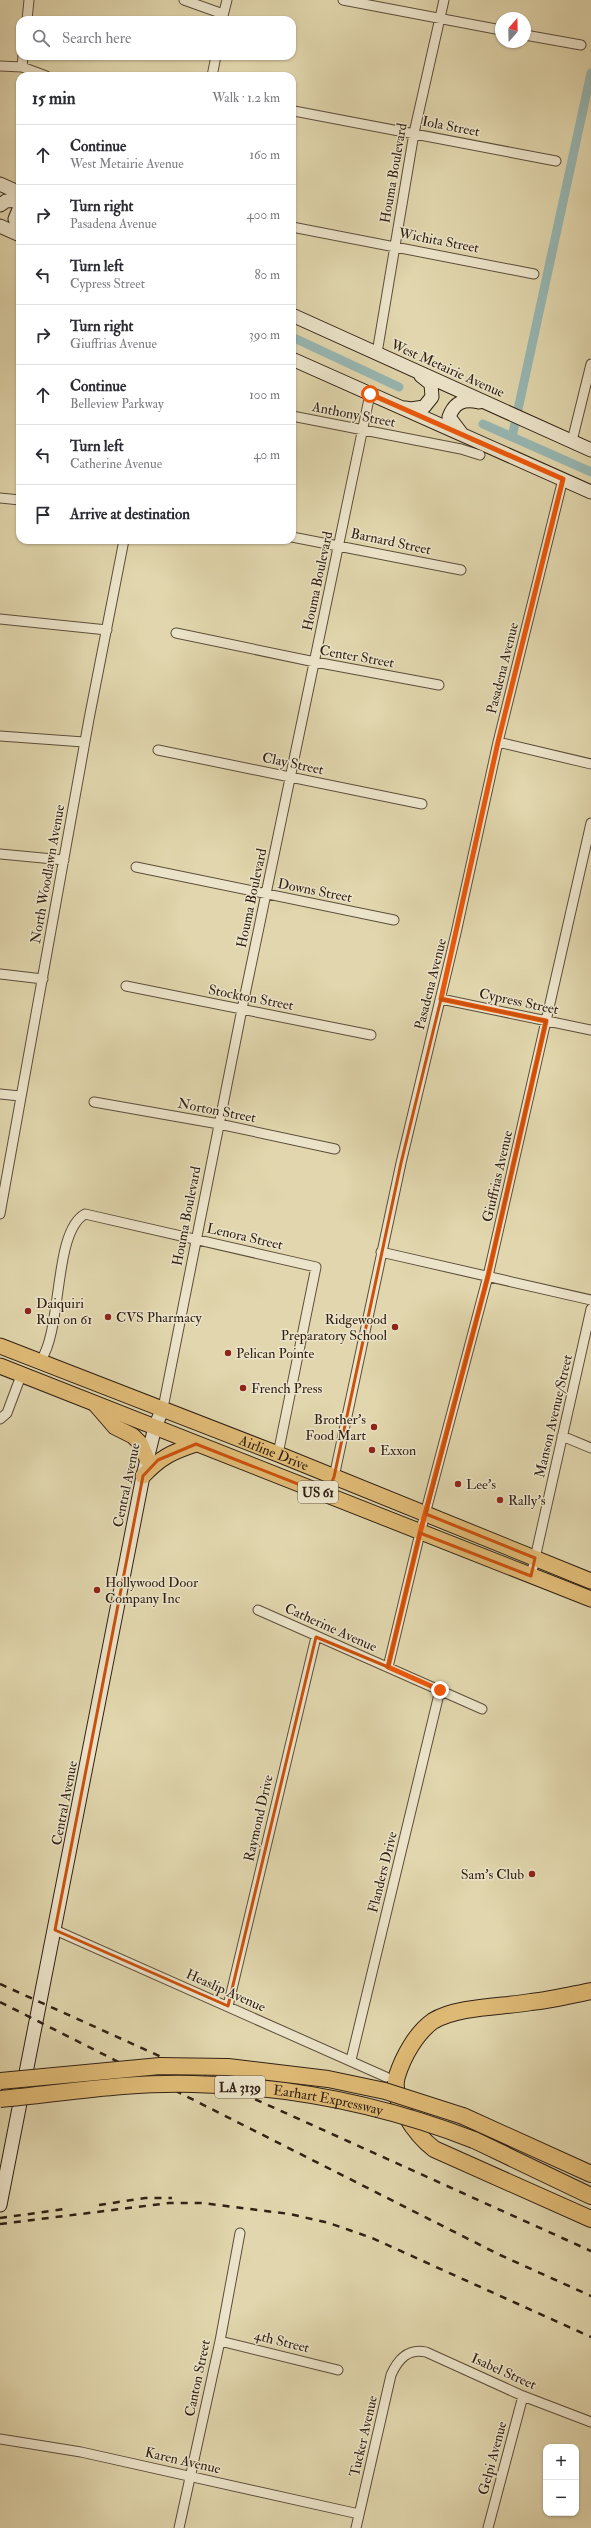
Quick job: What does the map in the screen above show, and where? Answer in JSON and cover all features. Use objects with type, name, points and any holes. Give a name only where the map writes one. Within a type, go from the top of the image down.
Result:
[{"type":"highway","name":"Airline Drive","points":[[0,1346],[41,1360],[163,1408],[591,1581]]},
{"type":"highway","name":"Airline Drive","points":[[0,1366],[94,1402],[420,1533],[591,1599]]},
{"type":"highway","points":[[94,1402],[114,1427],[133,1436],[140,1443],[147,1459]]},
{"type":"highway","points":[[143,1476],[158,1460],[174,1451],[196,1444]]},
{"type":"highway","points":[[591,1991],[532,2002],[463,2011],[433,2022],[415,2041],[402,2062],[396,2082],[398,2098],[424,2141],[434,2148],[591,2219]]},
{"type":"highway","name":"Earhart Expressway","points":[[0,2081],[160,2066],[228,2067],[328,2079],[385,2091],[463,2116],[591,2174]]},
{"type":"highway","name":"Earhart Expressway","points":[[0,2099],[149,2085],[193,2084],[270,2088],[322,2096],[375,2108],[432,2124],[474,2140],[591,2196]]},
{"type":"main road","points":[[2,188],[16,192]]},
{"type":"main road","points":[[0,206],[6,201],[16,200]]},
{"type":"main road","points":[[0,226],[16,233]]},
{"type":"main road","name":"West Metairie Avenue","points":[[296,317],[591,450]]},
{"type":"main road","points":[[296,360],[395,406],[591,492]]},
{"type":"main road","points":[[395,406],[412,409],[424,407],[432,397],[431,384],[408,367]]},
{"type":"main road","points":[[469,438],[456,429],[449,417],[453,407],[460,402],[476,401],[498,408]]},
{"type":"main road","name":"Central Avenue","points":[[0,2205],[56,1930],[143,1476],[155,1427],[163,1408]]},
{"type":"street","points":[[27,16],[29,0]]},
{"type":"street","points":[[184,0],[221,16]]},
{"type":"street","points":[[223,16],[227,0]]},
{"type":"street","points":[[343,0],[495,29]]},
{"type":"street","name":"Houma Boulevard","points":[[377,353],[414,133],[444,0]]},
{"type":"street","points":[[531,36],[581,45]]},
{"type":"street","points":[[22,67],[23,60]]},
{"type":"street","points":[[213,72],[215,60]]},
{"type":"street","points":[[0,66],[22,67],[35,72]]},
{"type":"street","name":"Iola Street","points":[[296,111],[556,161]]},
{"type":"street","name":"Wichita Street","points":[[296,228],[534,274]]},
{"type":"street","points":[[572,441],[591,364]]},
{"type":"street","name":"Houma Boulevard","points":[[163,1408],[242,1009],[370,394]]},
{"type":"street","name":"Anthony Street","points":[[296,417],[362,431],[461,448],[480,455]]},
{"type":"street","name":"Pasadena Avenue","points":[[326,1495],[334,1477],[381,1252],[441,999],[498,742],[563,479]]},
{"type":"street","points":[[0,498],[16,500]]},
{"type":"street","name":"Barnard Street","points":[[296,538],[461,570]]},
{"type":"street","name":"North Woodlawn Avenue","points":[[0,1214],[84,742],[123,544]]},
{"type":"street","points":[[0,619],[107,630]]},
{"type":"street","name":"Center Street","points":[[176,633],[315,662],[439,685]]},
{"type":"street","points":[[0,736],[84,742]]},
{"type":"street","points":[[498,742],[591,764]]},
{"type":"street","name":"Clay Street","points":[[158,750],[422,804]]},
{"type":"street","name":"Giuffrias Avenue","points":[[388,1667],[420,1533],[488,1276],[591,822]]},
{"type":"street","points":[[0,854],[64,860]]},
{"type":"street","name":"Downs Street","points":[[136,867],[266,895],[394,920]]},
{"type":"street","points":[[0,974],[43,979]]},
{"type":"street","name":"Stockton Street","points":[[126,986],[371,1035]]},
{"type":"street","name":"Cypress Street","points":[[441,999],[591,1030]]},
{"type":"street","points":[[0,1094],[20,1096]]},
{"type":"street","name":"Norton Street","points":[[94,1102],[219,1124],[335,1149]]},
{"type":"street","name":"Lenora Street","points":[[41,1360],[50,1339],[68,1236],[75,1223],[85,1214],[196,1239],[317,1269],[278,1454]]},
{"type":"street","points":[[381,1252],[591,1300]]},
{"type":"street","name":"Manson Avenue/Street","points":[[530,1576],[591,1313]]},
{"type":"street","points":[[0,1420],[7,1413],[22,1374]]},
{"type":"street","points":[[562,1436],[591,1448]]},
{"type":"street","name":"Catherine Avenue","points":[[258,1610],[316,1637],[482,1709]]},
{"type":"street","name":"Raymond Drive","points":[[228,2006],[316,1637]]},
{"type":"street","name":"Flanders Drive","points":[[351,2060],[440,1690]]},
{"type":"street","name":"Heaslip Avenue","points":[[56,1930],[351,2060],[386,2077]]},
{"type":"street","name":"Canton Street","points":[[179,2528],[220,2340],[240,2233]]},
{"type":"street","name":"4th Street","points":[[220,2340],[338,2370]]},
{"type":"street","name":"Isabel Street","points":[[405,2354],[416,2350],[426,2352],[523,2396],[591,2422]]},
{"type":"street","name":"Tucker Avenue","points":[[356,2528],[391,2375],[395,2365],[405,2354]]},
{"type":"street","name":"Gelpi Avenue","points":[[488,2528],[523,2396]]},
{"type":"street","name":"Karen Avenue","points":[[0,2439],[81,2452],[359,2514]]},
{"type":"highlighted area","points":[[441,999],[546,1021],[488,1276],[426,1514],[535,1558],[531,1576],[420,1533],[388,1667],[316,1637],[228,2006],[55,1930],[143,1476],[158,1460],[196,1444],[326,1495],[334,1477],[401,1163]]},
{"type":"waterway","points":[[512,437],[591,73]]},
{"type":"waterway","points":[[296,339],[399,387]]},
{"type":"waterway","points":[[483,424],[591,472]]},
{"type":"railway","points":[[0,1984],[591,2251]]},
{"type":"railway","points":[[0,2002],[500,2255],[591,2296]]},
{"type":"railway","points":[[99,2205],[145,2198],[172,2198]]},
{"type":"railway","points":[[0,2224],[169,2203],[202,2203],[290,2214],[329,2223],[372,2238],[591,2337]]},
{"type":"railway","points":[[0,2218],[65,2209]]},
{"type":"place","name":"Daiquiri Run on 61","points":[[28,1311]]},
{"type":"place","name":"CVS Pharmacy","points":[[108,1317]]},
{"type":"place","name":"Ridgewood Preparatory School","points":[[395,1327]]},
{"type":"place","name":"Pelican Pointe","points":[[228,1353]]},
{"type":"place","name":"French Press","points":[[243,1388]]},
{"type":"place","name":"Brother's Food Mart","points":[[374,1427]]},
{"type":"place","name":"Exxon","points":[[372,1450]]},
{"type":"place","name":"Lee's","points":[[458,1484]]},
{"type":"place","name":"Rally's","points":[[500,1500]]},
{"type":"place","name":"Hollywood Door Company Inc","points":[[97,1590]]},
{"type":"place","name":"Sam's Club","points":[[532,1874]]},
{"type":"route","points":[[370,394],[563,479],[498,742],[441,999],[546,1021],[488,1276],[420,1533],[388,1667],[440,1690]]}]
